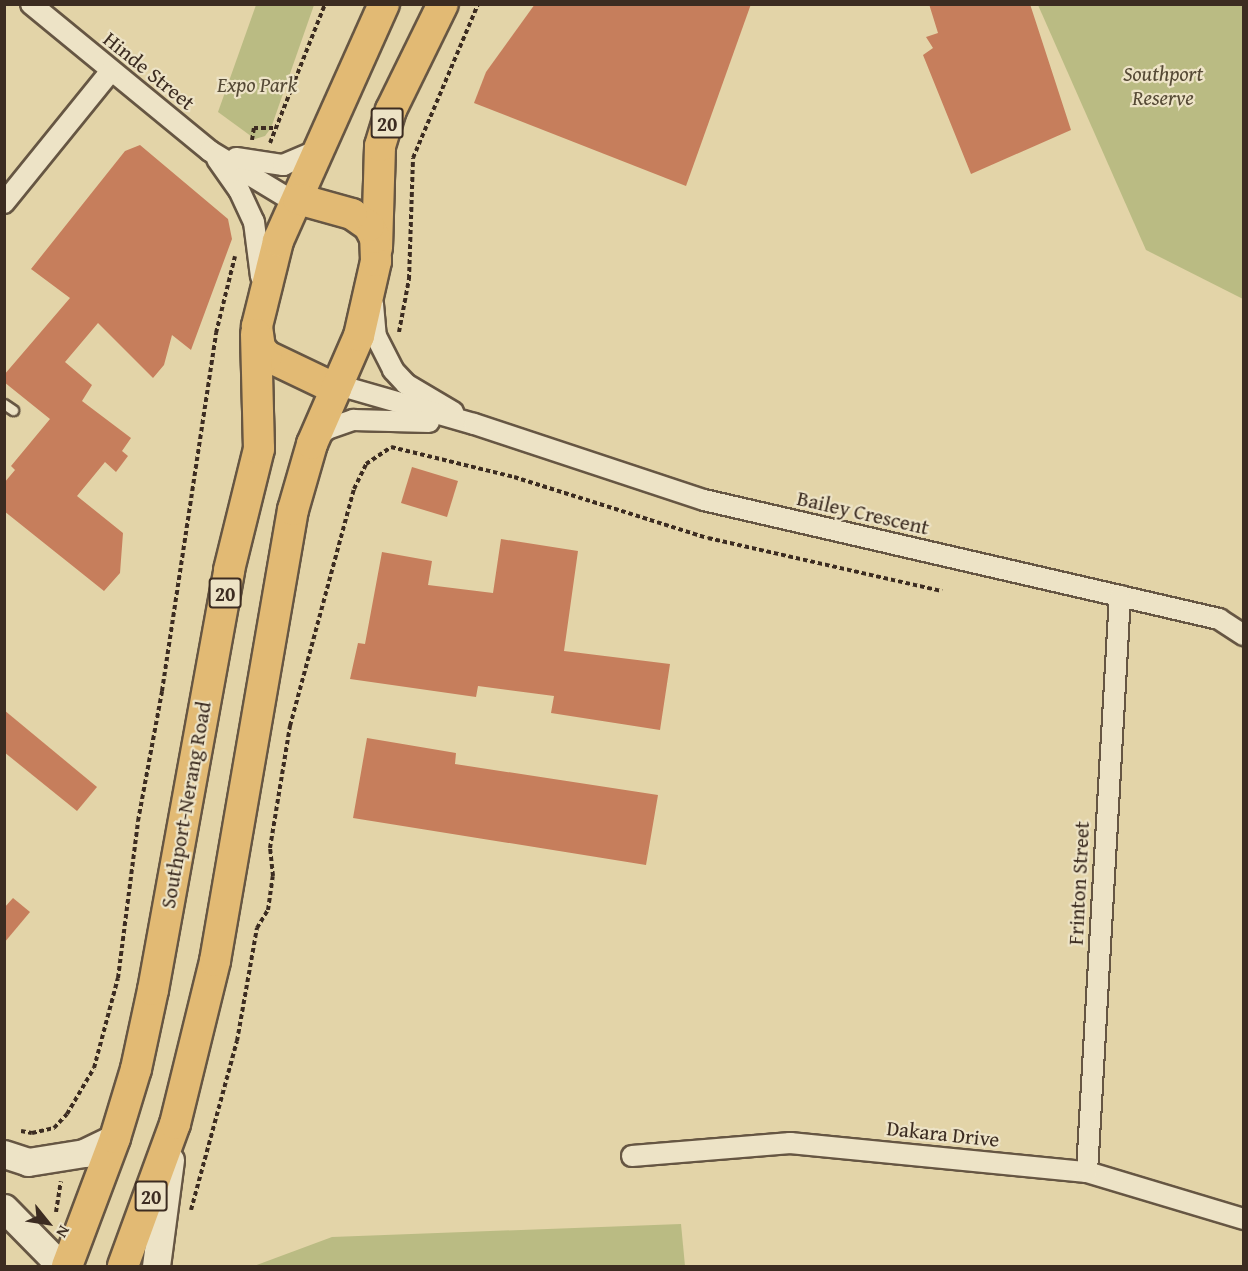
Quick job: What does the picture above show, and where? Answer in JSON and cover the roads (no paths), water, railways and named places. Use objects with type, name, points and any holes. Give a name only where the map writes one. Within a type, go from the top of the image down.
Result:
[{"type":"main road","name":"20","points":[[256,334],[262,298],[278,242],[322,148],[384,4]]},
{"type":"main road","name":"20","points":[[123,1266],[175,1124],[215,961],[293,510],[312,444],[359,336],[372,286],[377,254],[380,146],[391,110],[443,4]]},
{"type":"main road","name":"20","points":[[297,201],[352,214],[369,226],[377,254]]},
{"type":"main road","points":[[256,334],[267,356],[337,387]]},
{"type":"main road","name":"Southport-Nerang Road","points":[[67,1266],[115,1138],[139,1058],[229,570],[259,449],[256,334]]},
{"type":"main road","points":[[156,1266],[175,1124]]},
{"type":"main road","points":[[9,1141],[28,1162],[84,1153],[115,1138]]},
{"type":"main road","points":[[4,1208],[61,1266]]},
{"type":"street","name":"Hinde Street","points":[[31,4],[110,72],[210,151],[297,201]]},
{"type":"street","points":[[4,203],[110,72]]},
{"type":"street","name":"Hinde Street","points":[[210,151],[259,164],[283,165],[322,148]]},
{"type":"street","name":"Hinde Street","points":[[210,151],[239,190],[254,222],[262,298]]},
{"type":"street","name":"Bailey Crescent","points":[[372,286],[376,336],[393,370],[406,384],[474,424]]},
{"type":"street","name":"Bailey Crescent","points":[[337,387],[474,424],[704,500],[1219,618],[1244,634]]},
{"type":"street","points":[[312,444],[327,429],[353,420],[474,424]]},
{"type":"street","name":"Frinton Street","points":[[1087,1172],[1120,596]]},
{"type":"street","name":"Dakara Drive","points":[[632,1156],[790,1143],[1087,1172],[1244,1219]]},
{"type":"lane","points":[[4,404],[13,410]]},
{"type":"park label","name":"Expo Park","points":[[257,85]]},
{"type":"park label","name":"Southport Reserve","points":[[1163,86]]}]
